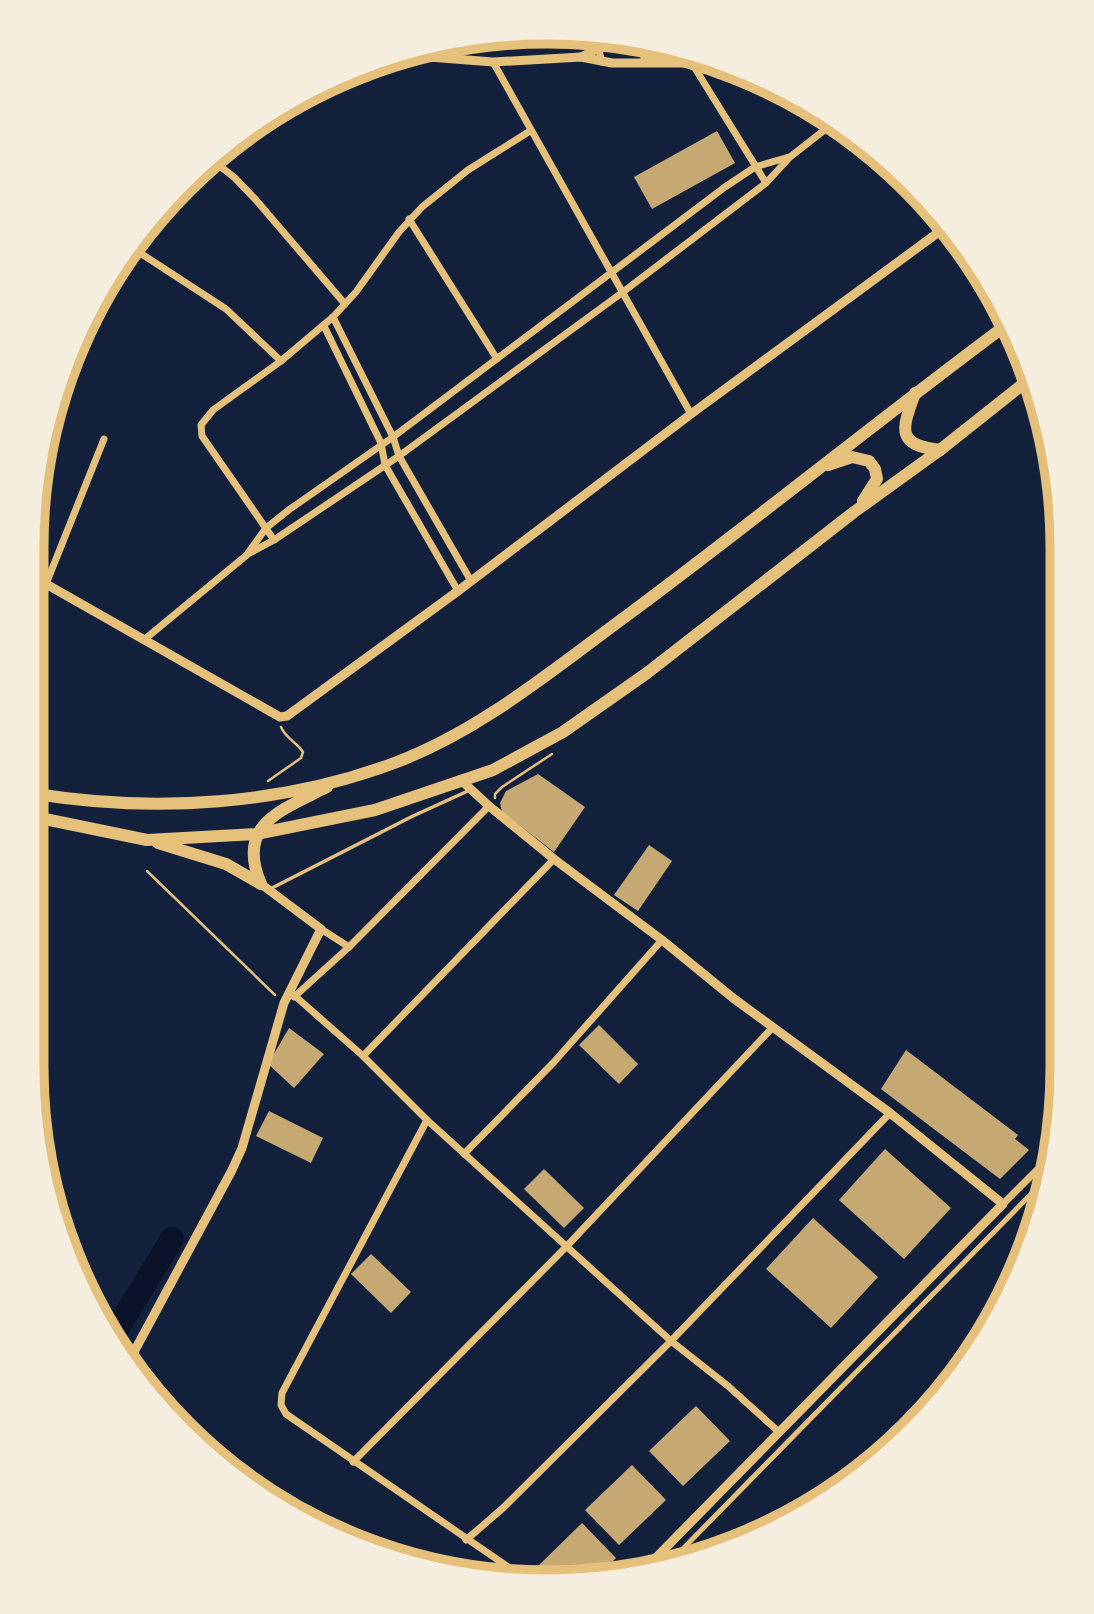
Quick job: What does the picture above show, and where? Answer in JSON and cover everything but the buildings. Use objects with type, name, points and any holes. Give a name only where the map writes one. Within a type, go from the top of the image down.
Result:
[{"type":"highway","points":[[44,795],[133,804],[190,803],[285,792],[343,779],[397,762],[432,746],[496,711],[686,572],[1000,329]]},
{"type":"highway","points":[[147,840],[256,834],[374,810],[467,786],[564,732],[647,673],[1024,384]]},
{"type":"highway","points":[[915,393],[904,427],[909,439],[920,448],[940,450]]},
{"type":"highway","points":[[821,467],[852,457],[864,458],[872,464],[877,474],[875,484],[854,512]]},
{"type":"highway","points":[[265,887],[253,859],[256,834],[283,810],[343,779]]},
{"type":"highway","points":[[44,819],[147,840],[205,856],[226,864],[265,887]]},
{"type":"street","points":[[581,57],[604,47]]},
{"type":"street","points":[[599,48],[603,62]]},
{"type":"street","points":[[643,53],[645,63]]},
{"type":"street","points":[[432,57],[493,62],[581,57],[603,62],[691,65]]},
{"type":"street","points":[[493,62],[691,414]]},
{"type":"street","points":[[692,65],[766,183]]},
{"type":"street","points":[[145,639],[248,554],[274,540],[399,456],[624,292],[766,183],[790,157],[826,129]]},
{"type":"street","points":[[274,540],[202,436],[201,425],[206,416],[324,326],[345,304],[409,219],[443,188],[530,131]]},
{"type":"street","points":[[248,554],[266,528],[393,437],[725,187],[755,167],[790,157]]},
{"type":"street","points":[[219,166],[256,200],[345,304]]},
{"type":"street","points":[[409,219],[496,359]]},
{"type":"street","points":[[44,583],[280,717],[293,714],[691,414],[939,232]]},
{"type":"street","points":[[139,253],[226,310],[281,361]]},
{"type":"street","points":[[333,317],[393,437],[399,456],[471,580]]},
{"type":"street","points":[[324,326],[382,443],[385,465],[458,590]]},
{"type":"street","points":[[44,580],[104,439]]},
{"type":"street","points":[[467,786],[554,859],[662,940],[772,1028],[890,1113],[1003,1204]]},
{"type":"street","points":[[284,1003],[349,947],[492,807]]},
{"type":"street","points":[[363,1056],[554,859]]},
{"type":"street","points":[[265,887],[349,947]]},
{"type":"street","points":[[133,1353],[242,1148],[284,1003],[321,929]]},
{"type":"street","points":[[464,1154],[554,1062],[662,940]]},
{"type":"street","points":[[295,996],[363,1056],[427,1120],[566,1247],[671,1341],[779,1432]]},
{"type":"street","points":[[353,1462],[566,1247],[772,1028]]},
{"type":"street","points":[[466,1540],[539,1473],[671,1341],[890,1113]]},
{"type":"street","points":[[427,1120],[282,1392],[281,1405],[286,1414],[353,1462],[510,1569]]},
{"type":"street","points":[[655,1558],[1041,1166]]},
{"type":"street","points":[[679,1552],[1035,1190]]},
{"type":"lane","points":[[265,887],[413,816],[467,786]]},
{"type":"path","points":[[266,783],[301,758],[303,752],[288,739],[282,729],[280,717]]},
{"type":"path","points":[[492,807],[495,794],[502,787],[555,752]]},
{"type":"path","points":[[147,871],[284,1003]]},
{"type":"waterway","points":[[117,1329],[172,1239]]}]
